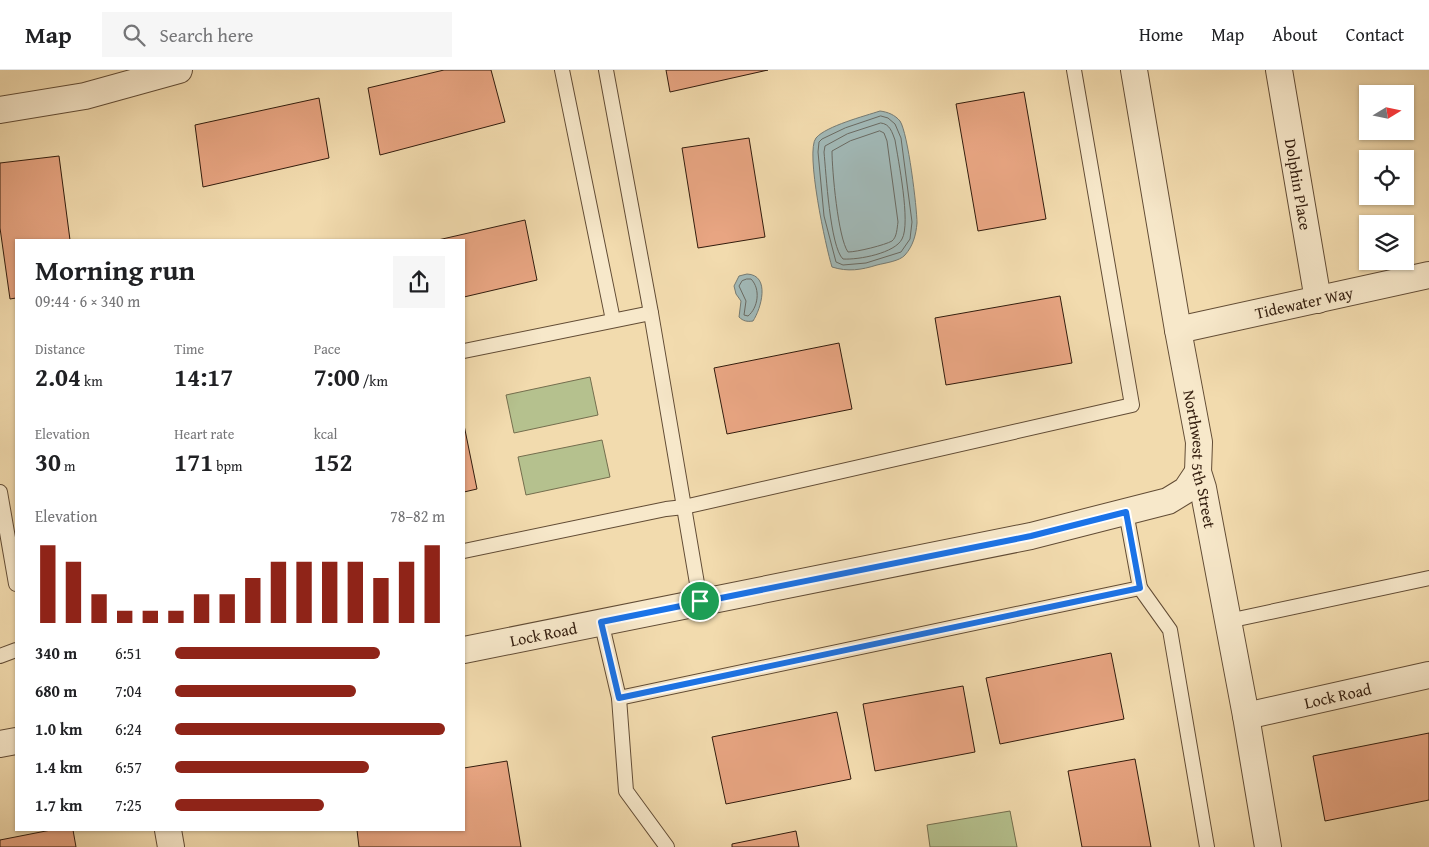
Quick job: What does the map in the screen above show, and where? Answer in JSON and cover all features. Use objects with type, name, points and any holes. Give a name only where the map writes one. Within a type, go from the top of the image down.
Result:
[{"type":"street","points":[[0,110],[85,96],[179,70]]},
{"type":"street","name":"Northwest 5th Street","points":[[1134,70],[1199,442],[1198,472],[1203,488],[1246,716],[1268,847]]},
{"type":"street","name":"Dolphin Place","points":[[1279,70],[1318,300]]},
{"type":"street","name":"Tidewater Way","points":[[1178,330],[1429,275]]},
{"type":"street","name":"Lock Road","points":[[465,650],[700,601],[1031,536],[1168,500],[1179,495],[1192,482],[1198,472]]},
{"type":"street","name":"Lock Road","points":[[1246,716],[1429,675]]},
{"type":"street","points":[[0,744],[15,741]]},
{"type":"street","points":[[168,831],[170,847]]},
{"type":"lane","points":[[562,70],[613,320]]},
{"type":"lane","points":[[606,70],[651,313],[700,601]]},
{"type":"lane","points":[[465,552],[666,509],[684,507],[1132,405],[1074,70]]},
{"type":"lane","points":[[465,351],[651,313]]},
{"type":"lane","points":[[0,492],[15,578]]},
{"type":"lane","points":[[1126,512],[1140,588],[1170,630],[1207,847]]},
{"type":"lane","points":[[1228,621],[1429,578]]},
{"type":"lane","points":[[619,698],[1140,588]]},
{"type":"lane","points":[[601,622],[619,698],[626,791],[667,847]]},
{"type":"lane","points":[[0,656],[15,650]]},
{"type":"green space","points":[[590,377],[598,415],[514,433],[506,395]]},
{"type":"green space","points":[[602,440],[610,477],[526,495],[518,457]]},
{"type":"green space","points":[[1010,811],[1017,847],[930,847],[927,825]]},
{"type":"water","points":[[880,111],[896,117],[903,128],[909,155],[915,202],[917,223],[914,240],[905,255],[896,260],[854,270],[832,267],[825,241],[818,200],[813,146],[816,138],[828,129]]},
{"type":"water","points":[[747,274],[759,280],[762,286],[759,309],[753,321],[747,321],[739,317],[741,301],[736,294],[734,286],[739,276]]},
{"type":"building","points":[[444,70],[491,70],[505,122],[380,155],[368,88]]},
{"type":"building","points":[[666,70],[768,70],[670,92]]},
{"type":"building","points":[[1024,92],[1046,219],[978,231],[956,104]]},
{"type":"building","points":[[319,98],[329,158],[203,187],[195,125]]},
{"type":"building","points":[[749,138],[765,237],[698,248],[682,148]]},
{"type":"building","points":[[59,156],[70,239],[15,239],[15,298],[10,299],[0,228],[0,163]]},
{"type":"building","points":[[525,220],[537,280],[465,297],[465,239],[442,239]]},
{"type":"building","points":[[1060,296],[1072,363],[946,385],[935,318]]},
{"type":"building","points":[[839,343],[852,409],[727,434],[714,368]]},
{"type":"building","points":[[465,430],[477,489],[465,492]]},
{"type":"building","points":[[1111,653],[1124,719],[1000,744],[986,678]]},
{"type":"building","points":[[963,686],[975,752],[875,771],[863,704]]},
{"type":"building","points":[[837,712],[851,779],[726,804],[712,737]]},
{"type":"building","points":[[1429,733],[1429,800],[1325,821],[1313,756]]},
{"type":"building","points":[[1135,759],[1151,847],[1082,847],[1068,771]]},
{"type":"building","points":[[507,761],[521,847],[359,847],[357,831],[465,831],[465,768]]},
{"type":"building","points":[[46,831],[73,831],[76,847],[0,847],[0,840]]},
{"type":"building","points":[[796,831],[799,847],[732,847],[732,844]]},
{"type":"route","points":[[1126,512],[1140,588],[619,698],[601,622],[700,601],[1031,536],[1126,512]]}]
